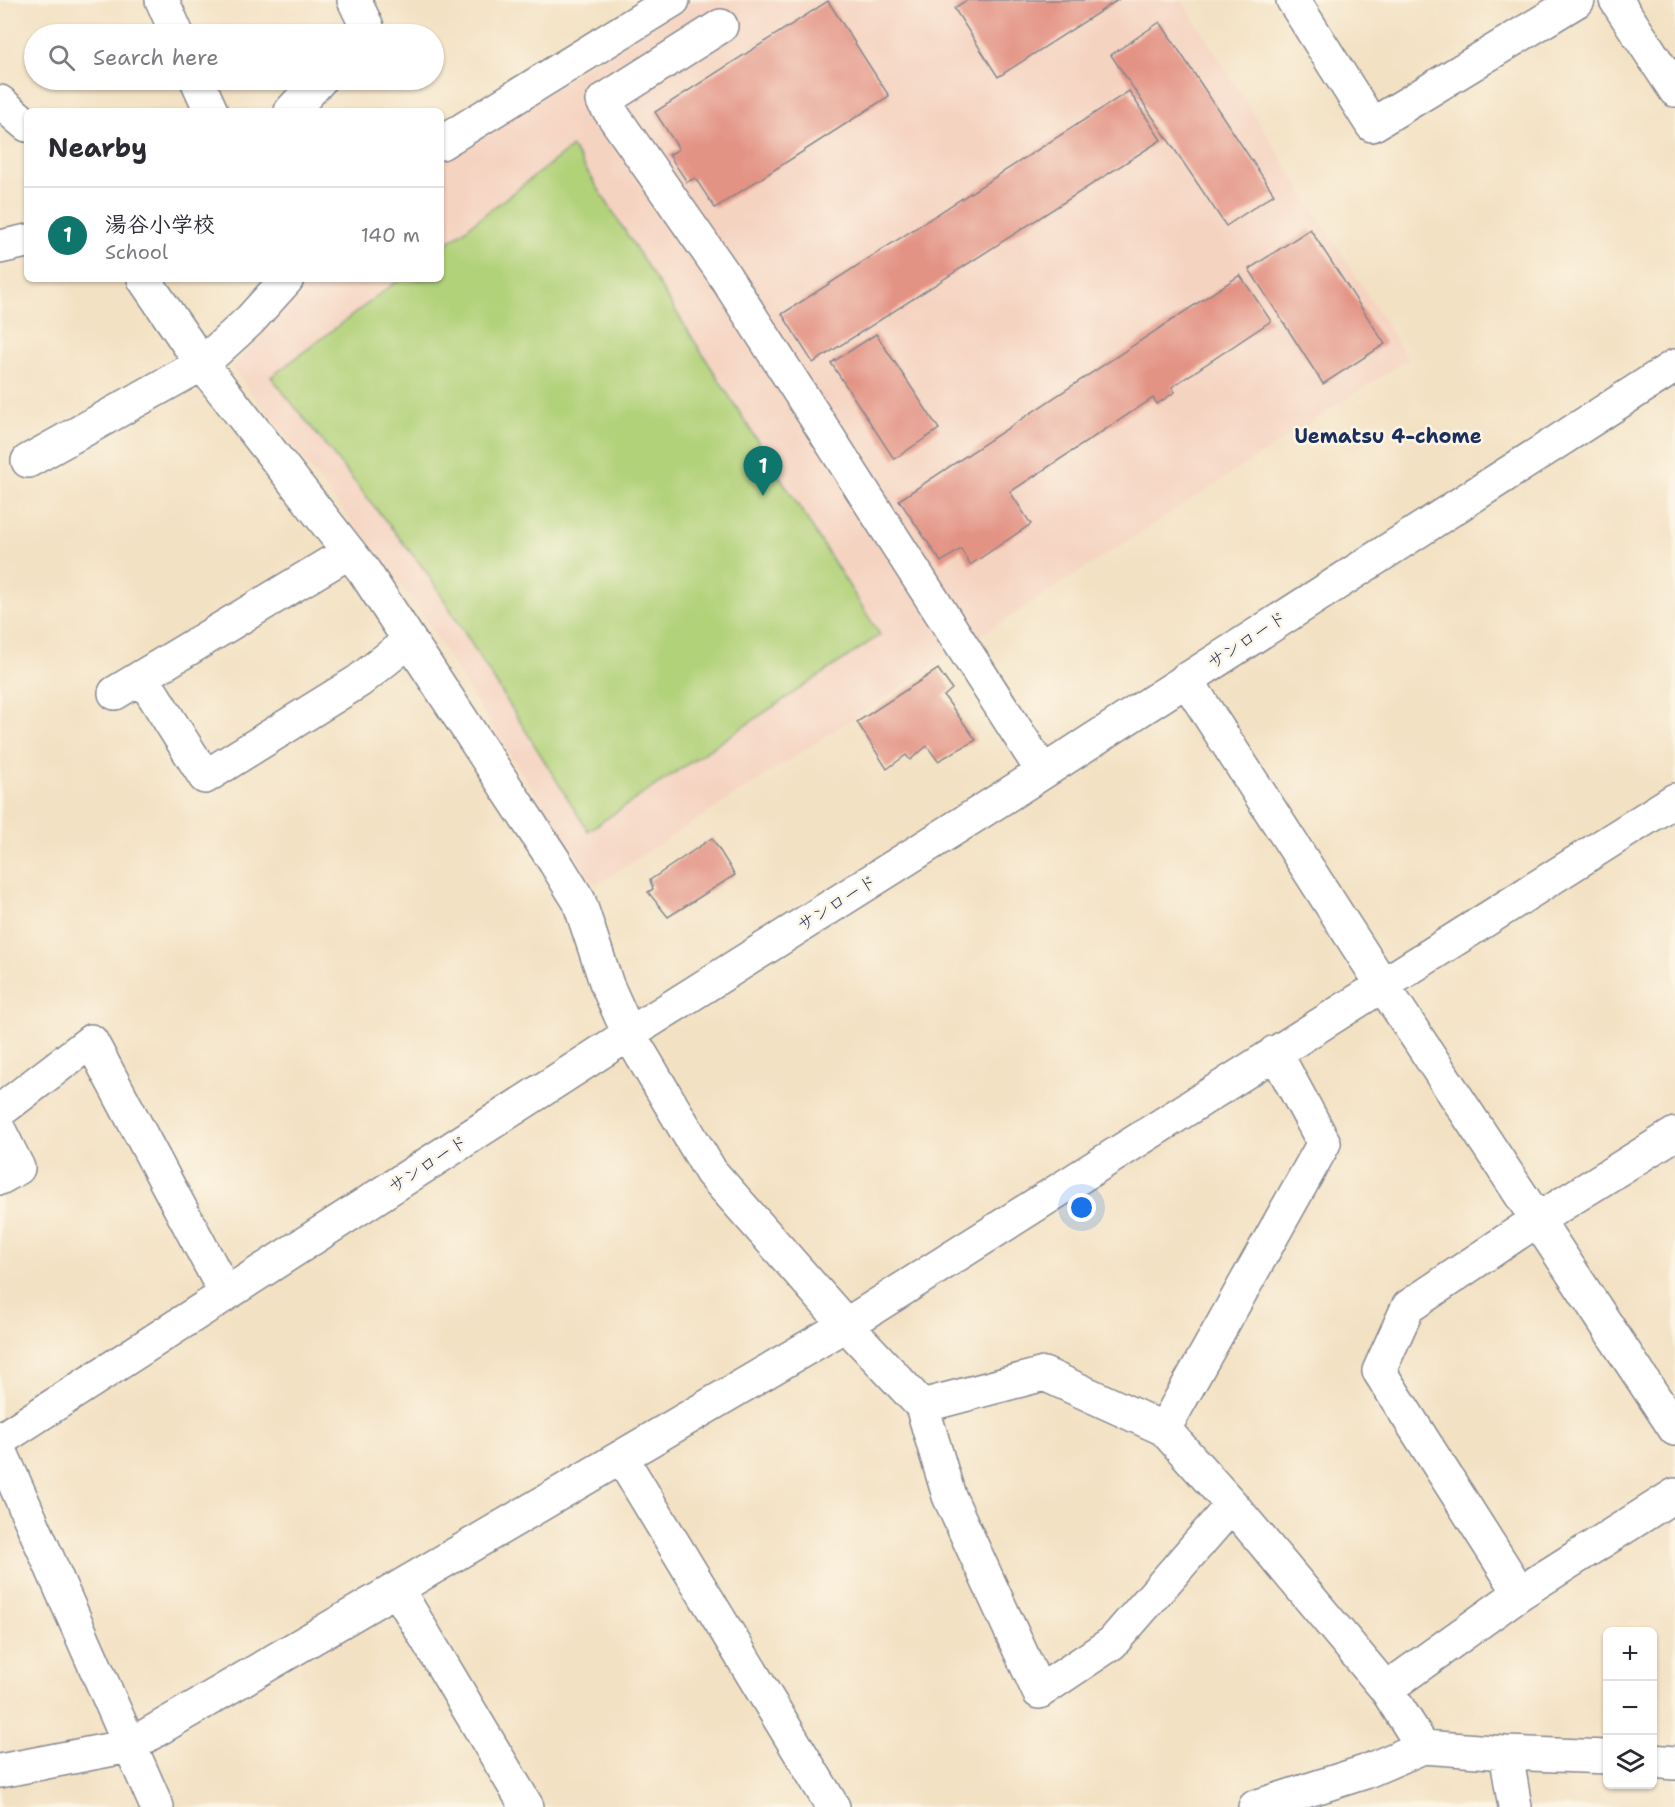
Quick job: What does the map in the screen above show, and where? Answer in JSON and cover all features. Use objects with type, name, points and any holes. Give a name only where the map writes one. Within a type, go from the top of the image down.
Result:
[{"type":"street","points":[[162,0],[173,24]]},
{"type":"street","points":[[354,0],[366,24]]},
{"type":"street","points":[[444,141],[673,0]]},
{"type":"street","points":[[1293,0],[1372,125],[1578,0]]},
{"type":"street","points":[[1616,0],[1675,90]]},
{"type":"street","points":[[721,26],[603,101],[721,270],[1044,772]]},
{"type":"street","points":[[202,90],[210,108]]},
{"type":"street","points":[[294,108],[311,90]]},
{"type":"street","points":[[0,102],[24,122]]},
{"type":"street","points":[[0,247],[24,242]]},
{"type":"street","points":[[146,282],[202,364],[349,552],[410,641],[579,901],[607,985],[629,1034],[711,1172],[846,1325],[922,1406],[949,1496],[1039,1692],[1112,1644],[1232,1505]]},
{"type":"street","points":[[28,461],[202,364],[250,320],[284,282]]},
{"type":"street","name":"サンロード","points":[[0,1440],[629,1034],[1044,772],[1675,366]]},
{"type":"street","points":[[349,552],[129,686],[205,777],[359,681],[410,641]]},
{"type":"street","points":[[1186,679],[1382,984],[1675,1429]]},
{"type":"street","points":[[0,1772],[129,1746],[846,1325],[1675,800]]},
{"type":"street","points":[[0,1111],[91,1041],[226,1294]]},
{"type":"street","points":[[1164,1429],[1324,1143],[1275,1052]]},
{"type":"street","points":[[0,1132],[18,1168],[0,1178]]},
{"type":"street","points":[[1520,1593],[1379,1371],[1408,1307],[1537,1220],[1675,1134]]},
{"type":"street","points":[[922,1406],[1044,1374],[1164,1429],[1232,1505],[1386,1689],[1423,1747]]},
{"type":"street","points":[[0,1450],[157,1807]]},
{"type":"street","points":[[621,1458],[833,1807]]},
{"type":"street","points":[[1386,1689],[1520,1593],[1675,1495]]},
{"type":"street","points":[[398,1588],[527,1807]]},
{"type":"street","points":[[1255,1807],[1365,1772],[1423,1747],[1603,1757]]},
{"type":"street","points":[[1506,1753],[1515,1807]]},
{"type":"street","points":[[1657,1761],[1675,1763]]},
{"type":"shaded area","points":[[694,0],[1182,0],[1408,359],[595,886],[494,731],[418,607],[232,368],[305,282],[444,282],[444,155]]},
{"type":"green space","points":[[572,147],[880,635],[588,831],[428,574],[271,377],[396,282],[444,282],[444,246]]},
{"type":"building","points":[[967,0],[1118,0],[998,77],[954,8]]},
{"type":"building","points":[[828,1],[889,96],[715,208],[695,178],[687,182],[669,155],[679,149],[655,112]]},
{"type":"building","points":[[1160,22],[1274,194],[1226,226],[1111,55]]},
{"type":"building","points":[[1129,91],[1161,140],[813,363],[782,314]]},
{"type":"building","points":[[1310,229],[1385,344],[1323,384],[1249,269]]},
{"type":"building","points":[[1240,275],[1271,321],[1172,387],[1175,392],[1157,404],[1153,398],[1010,492],[1031,524],[970,565],[961,549],[941,562],[899,500]]},
{"type":"building","points":[[876,334],[939,429],[894,459],[831,363]]},
{"type":"building","points":[[938,669],[952,689],[944,696],[976,740],[938,761],[927,746],[910,760],[906,755],[887,769],[857,722]]},
{"type":"building","points":[[712,838],[735,875],[668,917],[648,892],[653,889],[650,880]]},
{"type":"place","name":"湯谷小学校","points":[[763,496]]},
{"type":"district","name":"Uematsu 4-chome","points":[[1388,436]]}]
